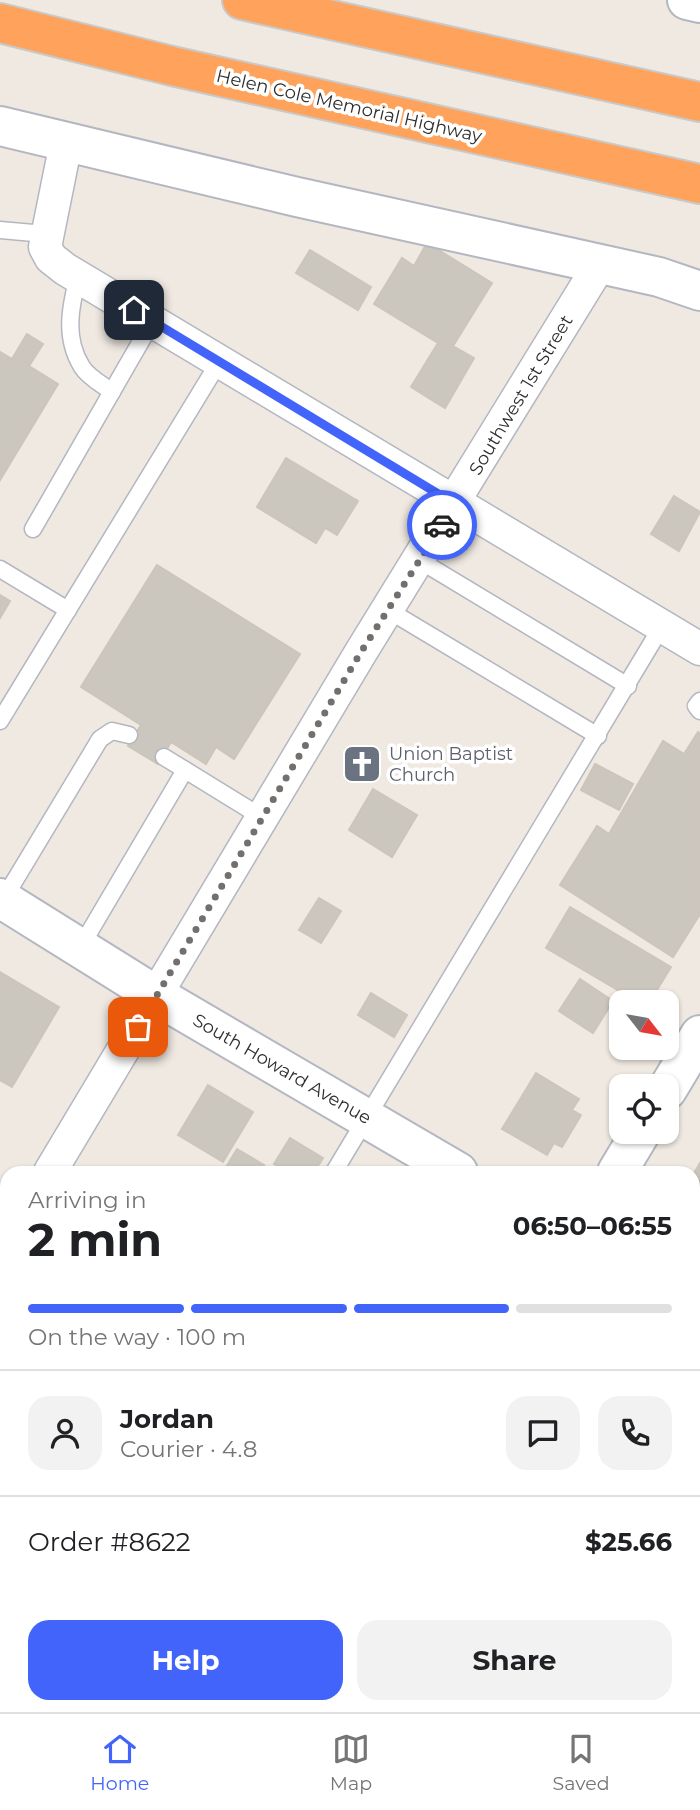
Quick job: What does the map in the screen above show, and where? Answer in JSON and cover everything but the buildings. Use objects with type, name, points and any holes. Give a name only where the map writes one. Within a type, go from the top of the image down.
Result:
[{"type":"highway","points":[[242,0],[700,102]]},
{"type":"highway","points":[[350,0],[450,47]]},
{"type":"highway","name":"Helen Cole Memorial Highway","points":[[0,23],[172,66],[700,184]]},
{"type":"main road","points":[[687,0],[700,3]]},
{"type":"main road","points":[[0,126],[600,264],[700,291]]},
{"type":"main road","name":"South Howard Avenue","points":[[2,899],[157,996],[448,1166]]},
{"type":"main road","points":[[677,1074],[700,1035]]},
{"type":"main road","points":[[621,1166],[634,1144]]},
{"type":"street","points":[[66,143],[45,234],[45,247],[51,258],[152,322],[700,649]]},
{"type":"street","name":"Southwest 1st Street","points":[[54,1166],[600,264]]},
{"type":"lane","points":[[0,230],[45,234]]},
{"type":"lane","points":[[78,277],[69,310],[70,337],[83,369],[111,392]]},
{"type":"lane","points":[[33,529],[152,322]]},
{"type":"lane","points":[[0,721],[219,362]]},
{"type":"lane","points":[[419,560],[628,686]]},
{"type":"lane","points":[[0,569],[68,610]]},
{"type":"lane","points":[[388,610],[598,736]]},
{"type":"lane","points":[[338,1166],[662,626]]},
{"type":"lane","points":[[700,701],[696,706],[700,711]]},
{"type":"lane","points":[[2,899],[100,739],[112,732],[129,735]]},
{"type":"lane","points":[[164,757],[262,818]]},
{"type":"lane","points":[[80,948],[185,770]]},
{"type":"way so far","points":[[138,1027],[361,652],[442,525]]},
{"type":"place","name":"Union Baptist Church","points":[[362,764]]},
{"type":"route","points":[[134,310],[455,504],[442,525]]}]
